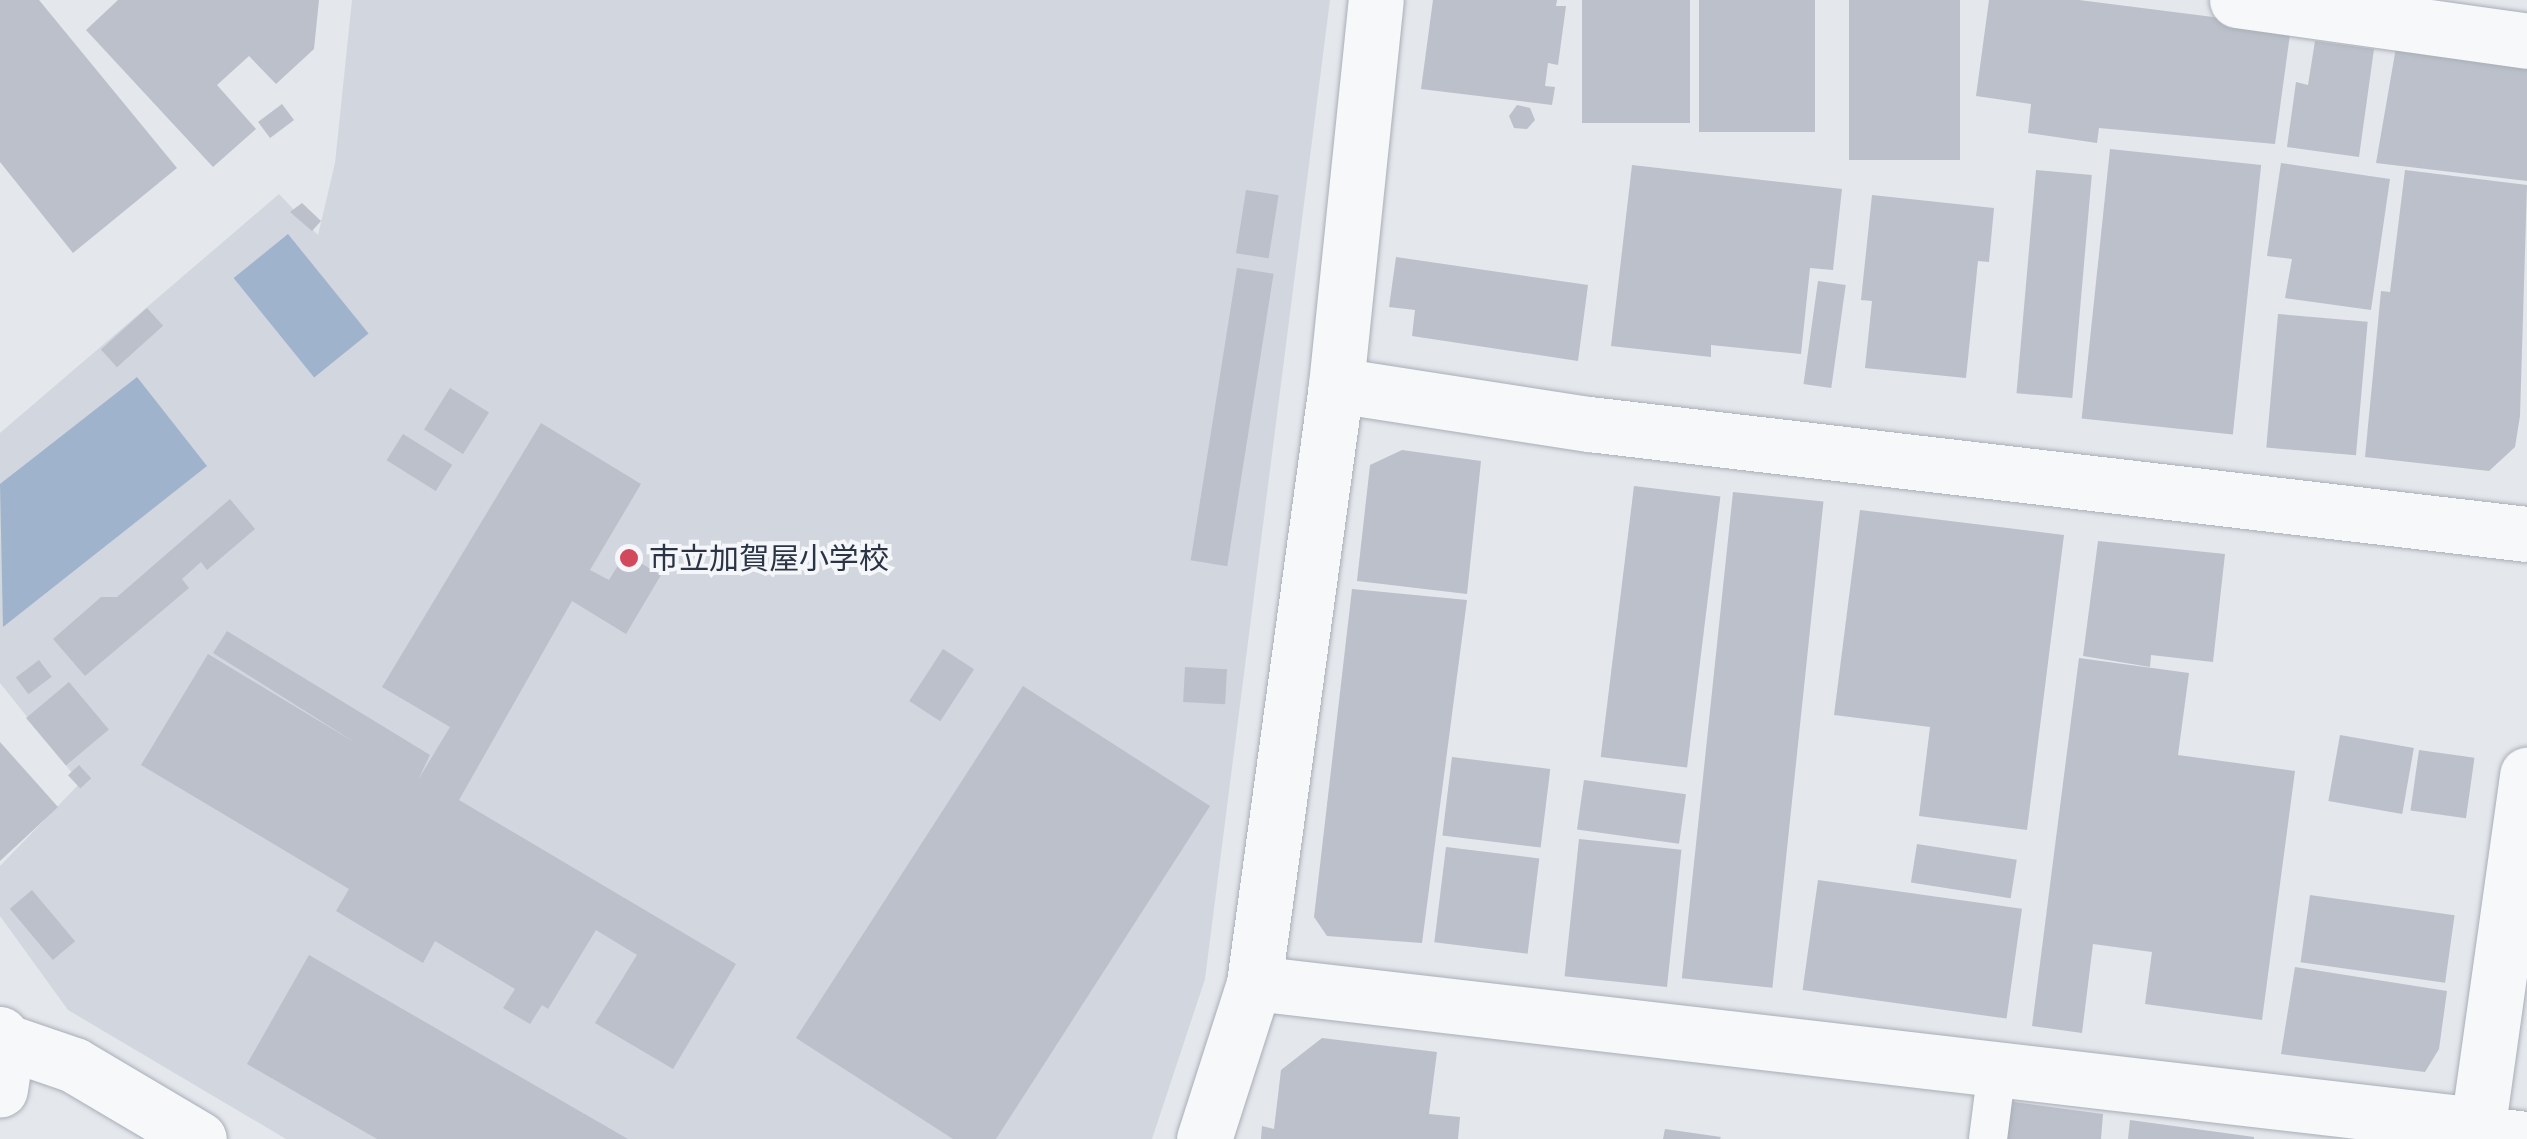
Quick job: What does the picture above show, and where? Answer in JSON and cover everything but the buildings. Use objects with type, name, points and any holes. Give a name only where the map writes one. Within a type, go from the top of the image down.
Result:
[{"type":"street","points":[[1204,1139],[1254,984],[1336,385],[1376,0]]},
{"type":"street","points":[[2238,0],[2527,41]]},
{"type":"street","points":[[1336,385],[1588,424],[2527,534]]},
{"type":"street","points":[[1254,984],[1997,1069],[2494,1132],[2527,775]]},
{"type":"street","points":[[2,1055],[74,1065],[199,1139]]},
{"type":"lane","points":[[1988,1139],[1997,1069]]},
{"type":"shaded area","name":"市立加賀屋小学校","points":[[352,0],[1330,0],[1205,979],[1152,1139],[286,1139],[68,1010],[0,916],[0,866],[80,783],[0,683],[0,433],[279,194],[318,235],[335,163]]},
{"type":"water","points":[[288,234],[369,333],[314,378],[234,278]]},
{"type":"water","points":[[137,377],[207,466],[3,627],[0,484]]},
{"type":"place","name":"市立加賀屋小学校","points":[[629,558]]}]
